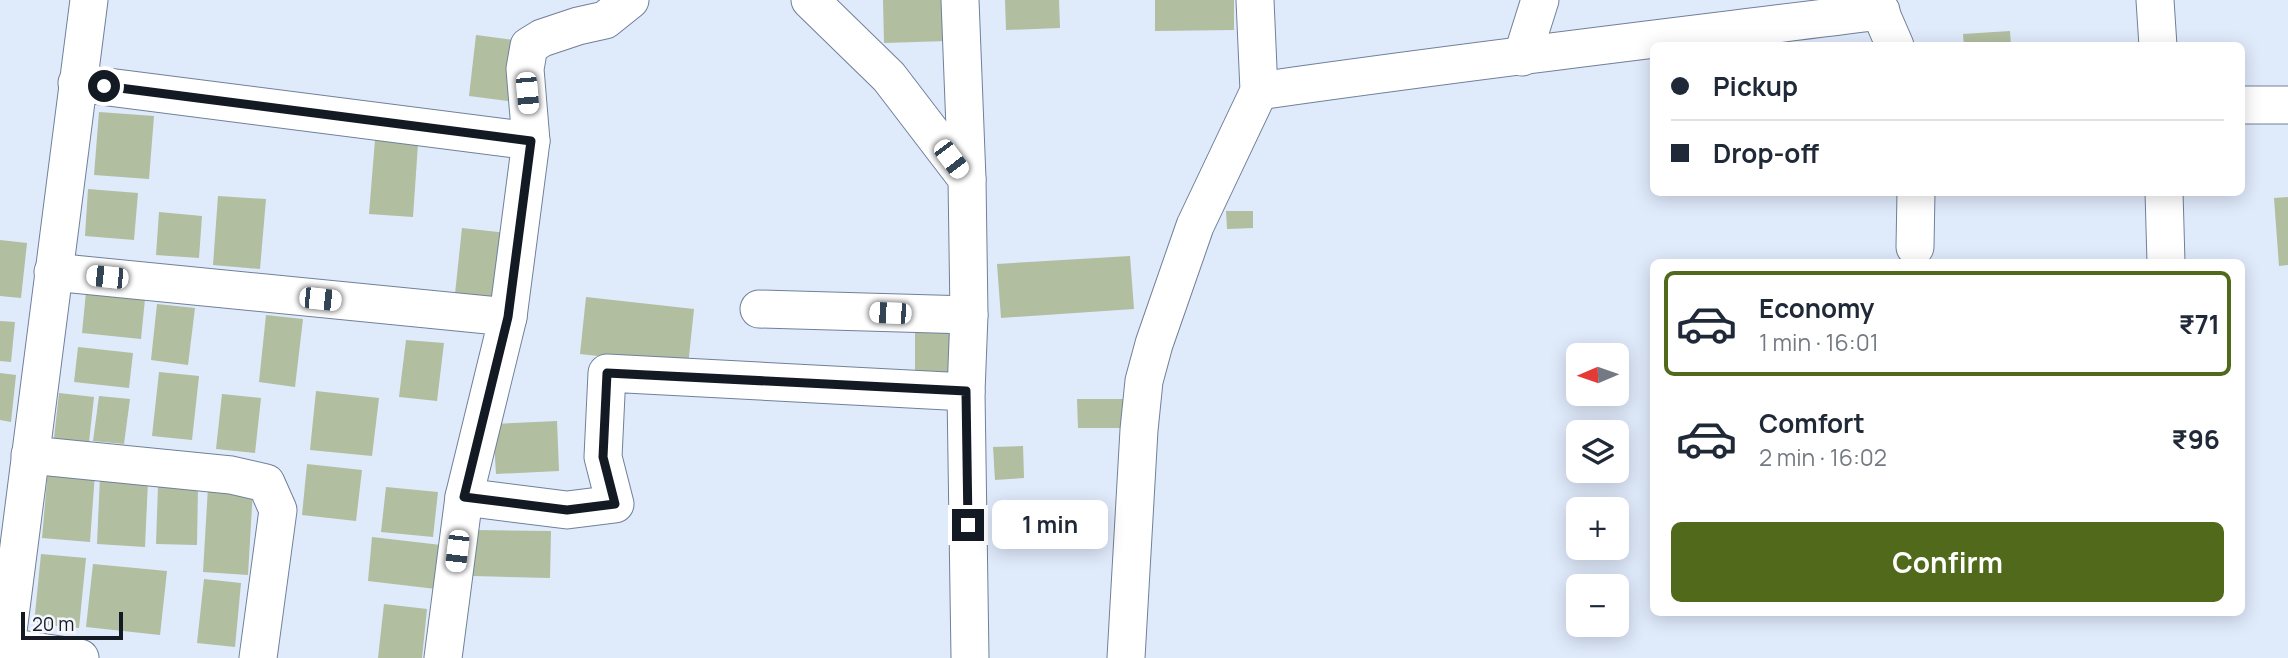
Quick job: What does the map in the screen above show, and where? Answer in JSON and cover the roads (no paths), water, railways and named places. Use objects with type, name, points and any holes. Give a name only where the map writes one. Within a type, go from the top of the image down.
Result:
[{"type":"street","points":[[80,658],[3,647],[89,0]]},
{"type":"street","points":[[443,658],[464,497],[508,317],[531,141],[525,69],[529,46],[542,38],[606,20],[630,0]]},
{"type":"street","points":[[810,0],[889,77],[967,179]]},
{"type":"street","points":[[960,0],[967,179],[969,315],[966,391],[970,658]]},
{"type":"street","points":[[1126,658],[1144,381],[1195,226],[1259,91],[1255,0]]},
{"type":"street","points":[[1522,57],[1540,0]]},
{"type":"street","points":[[2155,0],[2158,42]]},
{"type":"street","points":[[1259,91],[1428,66],[1522,57],[1878,5],[1893,42]]},
{"type":"street","points":[[77,83],[531,141]]},
{"type":"street","points":[[2245,105],[2288,104]]},
{"type":"street","points":[[1915,247],[1916,196]]},
{"type":"street","points":[[2164,196],[2166,259]]},
{"type":"street","points":[[53,272],[508,317]]},
{"type":"street","points":[[759,309],[969,315]]},
{"type":"street","points":[[464,497],[567,510],[615,504],[603,457],[607,373],[966,391]]},
{"type":"street","points":[[30,455],[231,475],[266,483],[278,510],[258,658]]}]
